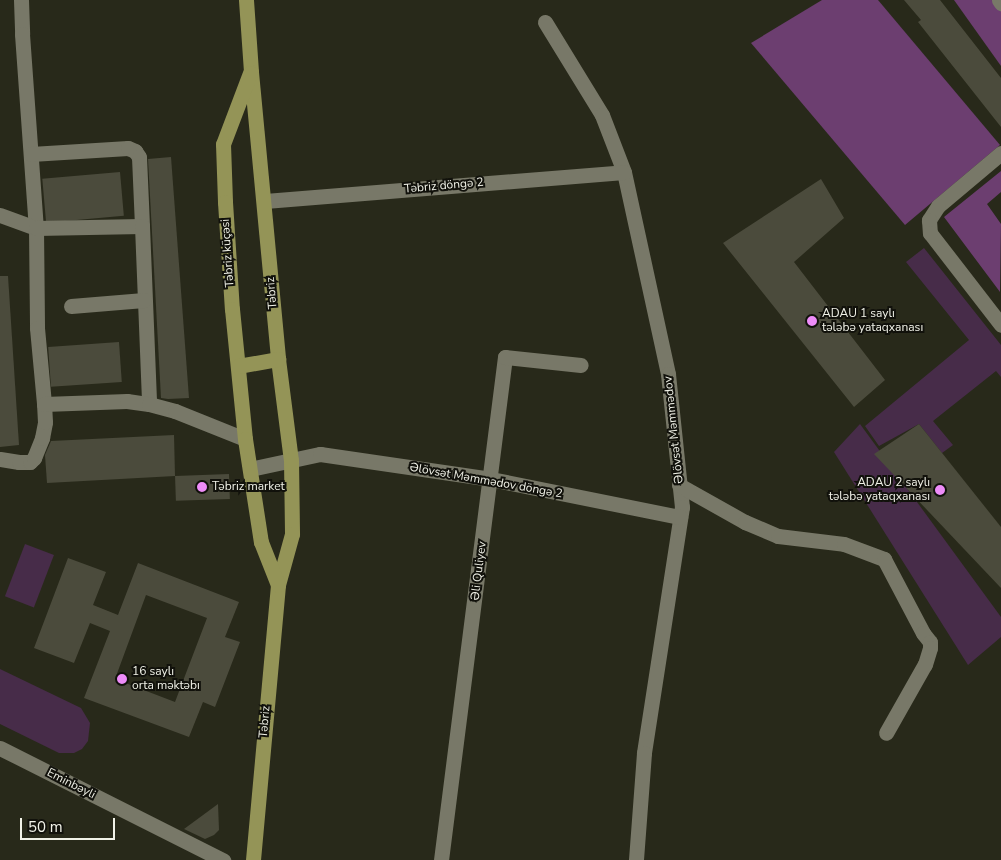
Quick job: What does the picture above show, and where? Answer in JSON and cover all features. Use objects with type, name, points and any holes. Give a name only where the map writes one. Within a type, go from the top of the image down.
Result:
[{"type":"main road","name":"Təbriz","points":[[246,0],[250,72],[265,201],[278,359],[291,460],[292,534],[278,585],[253,860]]},
{"type":"main road","name":"Təbriz küçəsi","points":[[245,439],[230,280],[222,144],[250,72]]},
{"type":"main road","points":[[238,366],[278,359]]},
{"type":"main road","name":"Təbriz","points":[[245,439],[261,542],[278,585]]},
{"type":"street","points":[[0,459],[30,462],[34,458],[44,430],[44,404],[37,328],[36,228],[21,0]]},
{"type":"street","name":"Əlövsət Məmmədov","points":[[545,22],[602,114],[624,172],[668,374],[682,507],[644,753],[636,860]]},
{"type":"street","points":[[31,154],[128,148],[135,151],[139,157],[149,404]]},
{"type":"street","points":[[1001,153],[938,206],[929,220],[930,233],[1001,325]]},
{"type":"street","name":"Təbriz döngə 2","points":[[265,201],[624,172]]},
{"type":"street","points":[[0,215],[36,228],[142,226]]},
{"type":"street","points":[[71,306],[144,300]]},
{"type":"street","name":"Əli Quliyev","points":[[441,860],[506,357],[581,365]]},
{"type":"street","points":[[44,404],[128,400],[175,411],[245,439]]},
{"type":"street","name":"Əlövsət Məmmədov döngə 2","points":[[250,469],[320,454],[490,479],[680,517]]},
{"type":"street","points":[[680,485],[745,522],[778,536],[844,544],[884,559],[923,633],[930,642],[925,664],[886,733]]},
{"type":"street","name":"Eminbəyli","points":[[0,748],[223,860]]},
{"type":"shaded area","points":[[822,0],[878,0],[1000,145],[905,225],[751,43]]},
{"type":"shaded area","points":[[954,0],[1001,0],[1001,66]]},
{"type":"shaded area","points":[[1001,171],[1001,192],[987,204],[1001,224],[1000,292],[944,217]]},
{"type":"shaded area","points":[[924,248],[1001,345],[1001,377],[996,371],[933,421],[953,445],[942,453],[919,424],[879,446],[865,426],[969,340],[906,262]]},
{"type":"shaded area","points":[[860,424],[1001,617],[1001,637],[968,665],[834,452]]},
{"type":"shaded area","points":[[25,544],[54,555],[34,607],[5,596]]},
{"type":"shaded area","points":[[0,669],[81,708],[90,723],[88,741],[82,749],[74,753],[59,753],[0,724]]},
{"type":"building","points":[[904,0],[940,0],[1001,78],[1001,127],[918,22],[921,20]]},
{"type":"building","points":[[171,157],[189,398],[168,399],[161,398],[148,159]]},
{"type":"building","points":[[120,172],[124,216],[46,223],[42,179]]},
{"type":"building","name":"ADAU 1 saylı tələbə yataqxanası","points":[[821,179],[844,218],[794,262],[885,380],[854,407],[723,243]]},
{"type":"building","points":[[0,276],[8,276],[19,445],[0,447]]},
{"type":"building","points":[[119,342],[122,382],[51,387],[48,347]]},
{"type":"building","name":"ADAU 2 saylı tələbə yataqxanası","points":[[919,424],[1001,527],[1001,588],[874,454]]},
{"type":"building","points":[[174,435],[175,476],[47,483],[45,455],[51,441]]},
{"type":"building","name":"Təbriz market","points":[[229,474],[230,499],[176,501],[175,476]]},
{"type":"building","points":[[68,558],[106,572],[93,605],[118,615],[138,563],[239,602],[225,637],[240,642],[215,707],[203,702],[189,737],[84,698],[110,631],[90,623],[74,663],[34,648]],"holes":[[[146,595],[207,618],[175,702],[115,679]]]},
{"type":"building","points":[[218,804],[219,830],[214,835],[205,839],[184,829]]},
{"type":"place","name":"ADAU 1 saylı tələbə yataqxanası","points":[[812,321]]},
{"type":"place","name":"Təbriz market","points":[[202,487]]},
{"type":"place","name":"ADAU 2 saylı tələbə yataqxanası","points":[[940,490]]},
{"type":"place","name":"16 saylı orta məktəbı","points":[[122,679]]}]
